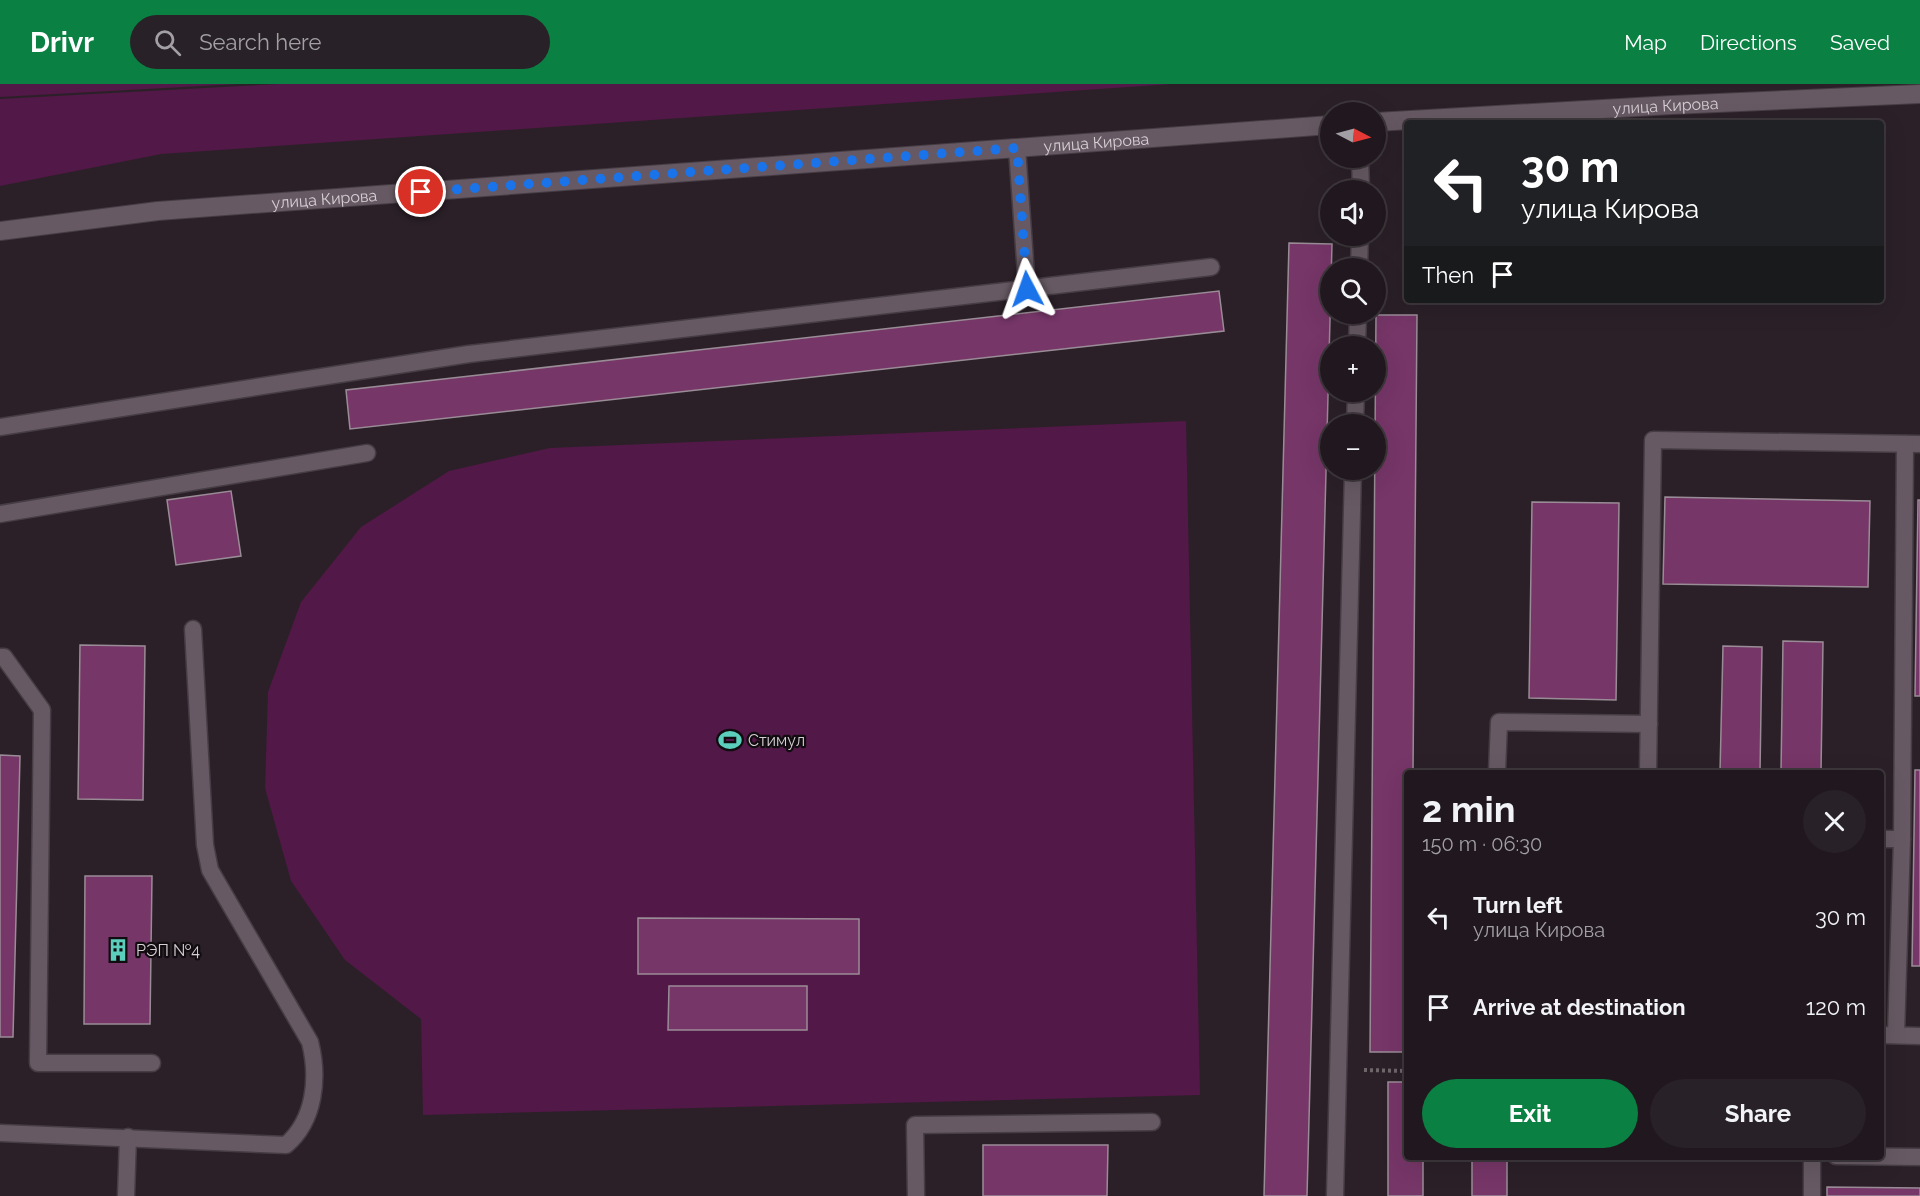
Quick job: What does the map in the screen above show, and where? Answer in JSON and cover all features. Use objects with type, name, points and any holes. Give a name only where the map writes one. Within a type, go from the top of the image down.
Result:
[{"type":"main road","name":"улица Кирова","points":[[1411,120],[1920,94]]},
{"type":"main road","name":"улица Кирова","points":[[1386,121],[1404,120]]},
{"type":"main road","name":"улица Кирова","points":[[0,231],[158,211],[1320,126]]},
{"type":"lane","points":[[1017,148],[1027,289]]},
{"type":"lane","points":[[0,427],[469,354],[1211,267]]},
{"type":"lane","points":[[1648,770],[1653,440],[1913,444],[1902,839],[1889,1035],[1920,1036]]},
{"type":"lane","points":[[0,514],[367,453]]},
{"type":"lane","points":[[1335,1196],[1336,1069],[1353,480]]},
{"type":"lane","points":[[0,1133],[286,1144],[298,1134],[309,1113],[316,1064],[310,1042],[210,870],[205,845],[193,629]]},
{"type":"lane","points":[[0,657],[4,657],[42,710],[38,1063],[152,1064]]},
{"type":"lane","points":[[1497,770],[1498,722],[1649,724]]},
{"type":"lane","points":[[1884,839],[1902,839]]},
{"type":"lane","points":[[916,1196],[915,1125],[1152,1122]]},
{"type":"lane","points":[[126,1196],[128,1137]]},
{"type":"lane","points":[[1884,1157],[1920,1157]]},
{"type":"lane","points":[[1812,1160],[1812,1196]]},
{"type":"path","points":[[1336,1069],[1404,1071]]},
{"type":"shaded area","points":[[0,84],[238,84],[0,97]]},
{"type":"shaded area","points":[[279,84],[1172,84],[161,154],[0,186],[0,99]]},
{"type":"shaded area","name":"Стимул","points":[[1186,421],[1200,1095],[423,1115],[421,1019],[345,960],[291,881],[265,788],[268,692],[301,602],[361,527],[449,471],[550,448]]},
{"type":"building","points":[[1289,243],[1320,244],[1320,246],[1332,246],[1332,258],[1320,258],[1320,324],[1330,324],[1330,336],[1320,336],[1320,402],[1328,402],[1328,414],[1320,414],[1320,480],[1326,480],[1307,1196],[1264,1196]]},
{"type":"building","points":[[1219,291],[1224,331],[350,429],[346,390]]},
{"type":"building","points":[[1386,315],[1417,315],[1413,770],[1404,770],[1404,1052],[1370,1052],[1375,480],[1386,480],[1386,414],[1375,414],[1375,402],[1386,402],[1386,336],[1376,336],[1376,324],[1386,324]]},
{"type":"building","points":[[231,491],[241,556],[176,565],[167,500]]},
{"type":"building","points":[[1665,497],[1870,501],[1868,587],[1663,584]]},
{"type":"building","points":[[1918,500],[1920,500],[1920,696],[1915,696]]},
{"type":"building","points":[[1532,502],[1619,503],[1616,700],[1529,698]]},
{"type":"building","points":[[1783,641],[1823,642],[1821,770],[1781,770]]},
{"type":"building","points":[[80,645],[145,646],[143,800],[78,799]]},
{"type":"building","points":[[1723,646],[1762,647],[1760,770],[1720,770]]},
{"type":"building","points":[[0,755],[20,756],[13,1037],[0,1037]]},
{"type":"building","points":[[1915,770],[1920,770],[1920,966],[1912,966]]},
{"type":"building","name":"РЭП №4","points":[[85,876],[152,876],[150,1024],[84,1024]]},
{"type":"building","points":[[638,918],[859,919],[859,974],[638,974]]},
{"type":"building","points":[[669,986],[807,986],[807,1030],[668,1030]]},
{"type":"building","points":[[1388,1082],[1404,1082],[1404,1160],[1423,1160],[1423,1196],[1388,1196]]},
{"type":"building","points":[[983,1145],[1108,1145],[1107,1196],[983,1196]]},
{"type":"building","points":[[1472,1160],[1507,1160],[1507,1196],[1472,1196]]},
{"type":"building","points":[[1827,1187],[1920,1188],[1920,1196],[1827,1196]]},
{"type":"place","name":"Стимул","points":[[730,740]]},
{"type":"place","name":"РЭП №4","points":[[118,950]]},
{"type":"route","points":[[421,192],[1017,148],[1027,289]]}]
